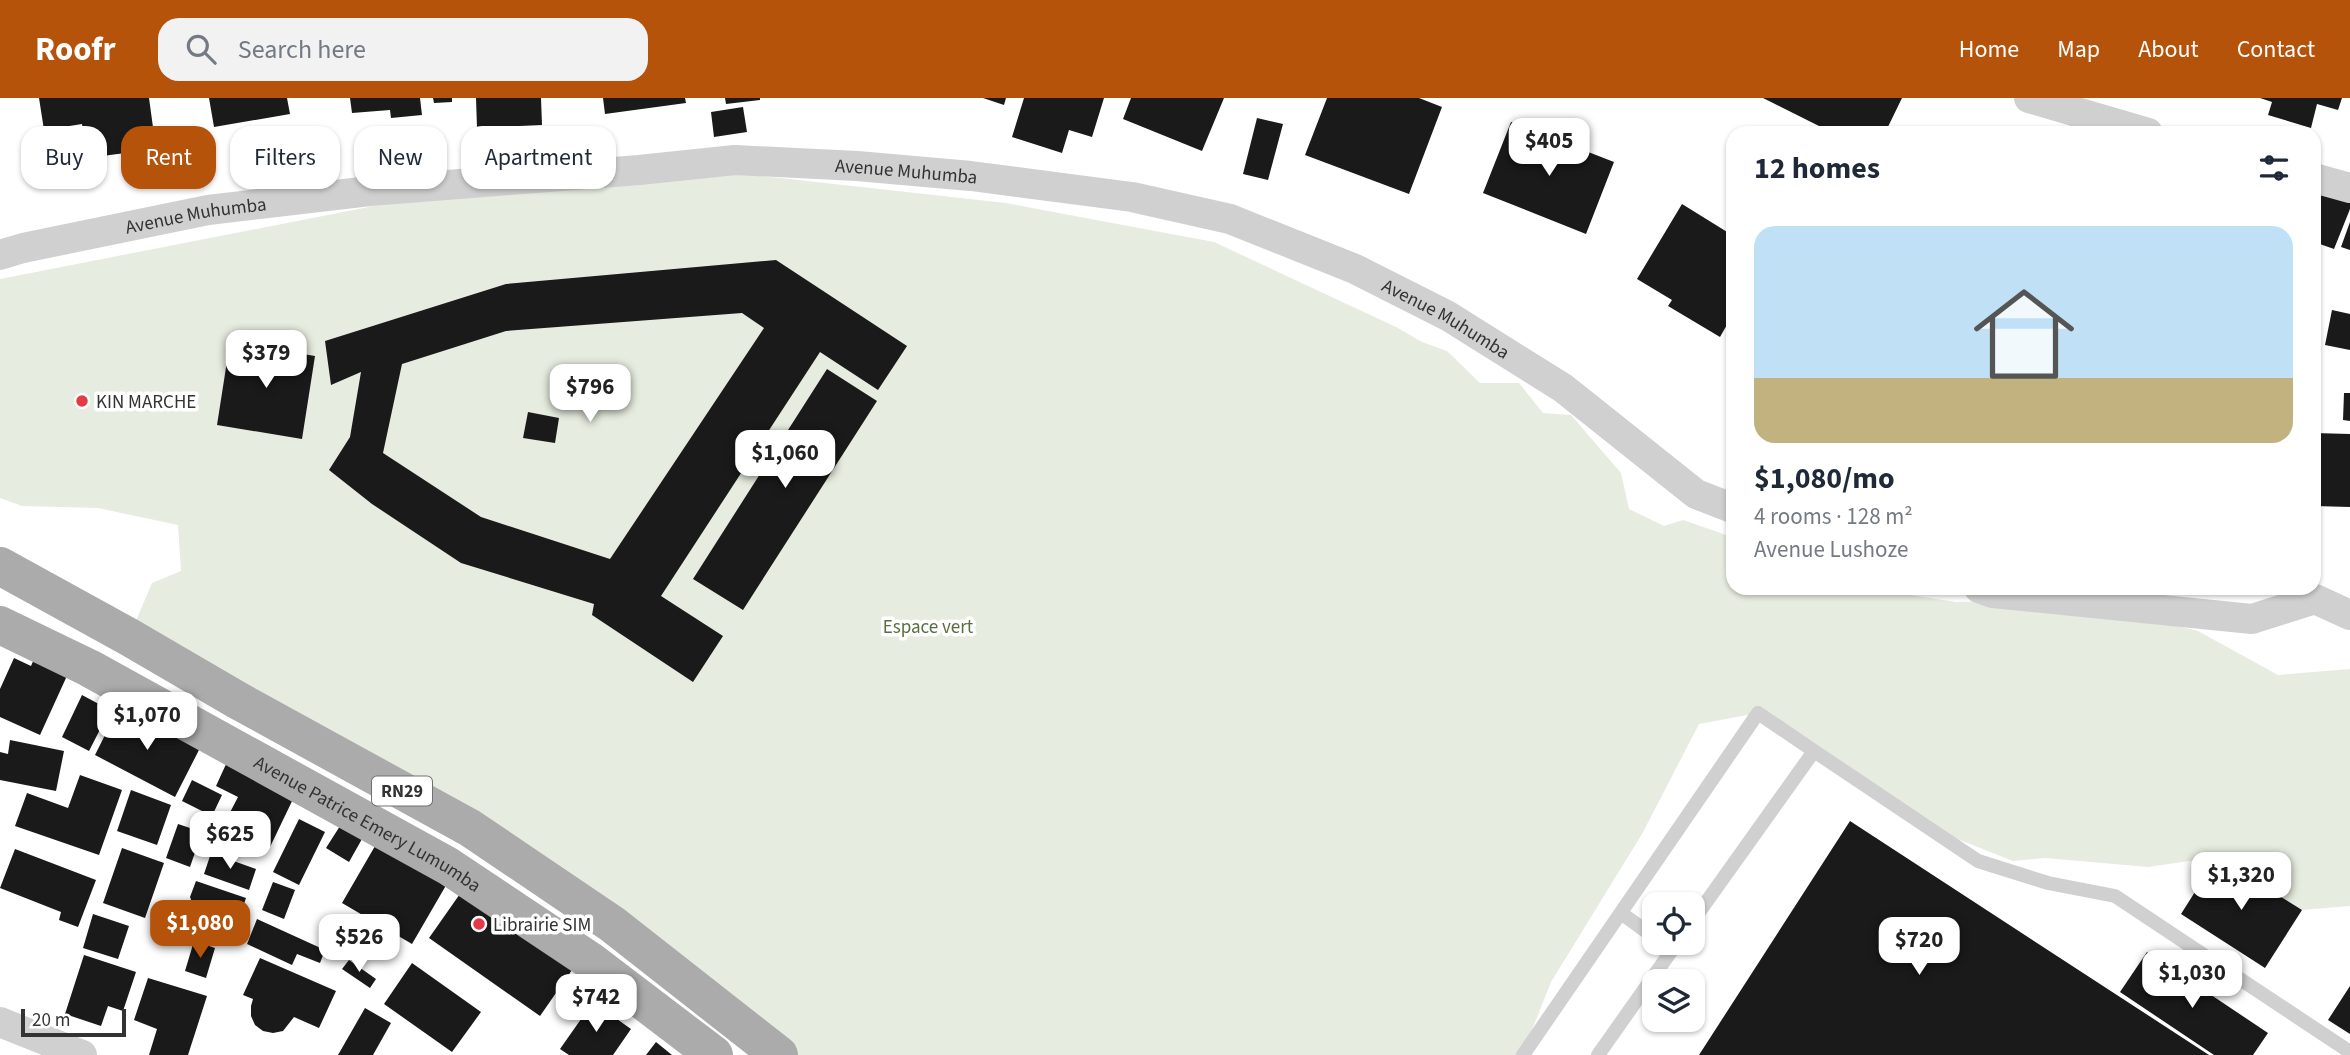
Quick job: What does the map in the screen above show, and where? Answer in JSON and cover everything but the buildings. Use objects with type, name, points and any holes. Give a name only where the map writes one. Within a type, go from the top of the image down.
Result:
[{"type":"main road","name":"RN29","points":[[0,566],[237,701],[470,828],[612,924],[779,1055]]},
{"type":"main road","name":"Avenue Patrice Emery Lumumba","points":[[0,625],[89,668],[448,866],[589,960],[714,1055]]},
{"type":"main road","points":[[89,668],[114,629]]},
{"type":"street","points":[[2029,98],[2124,126]]},
{"type":"street","name":"Avenue Muhumba","points":[[0,255],[208,210],[370,191],[736,160],[857,166],[971,176],[1132,197],[1230,219],[1355,269],[1448,316],[1563,388],[1696,494],[1726,506]]},
{"type":"street","points":[[2321,180],[2350,188]]},
{"type":"street","points":[[2014,595],[2252,618],[2315,599],[2350,600]]},
{"type":"street","points":[[2315,599],[2350,615]]},
{"type":"street","points":[[0,1022],[82,1055]]},
{"type":"lane","points":[[1523,1055],[1758,713],[1978,861],[2049,883],[2115,895],[2350,1052]]},
{"type":"lane","points":[[1705,904],[1814,751]]},
{"type":"lane","points":[[1621,913],[1642,928]]},
{"type":"lane","points":[[1598,1055],[1665,955]]},
{"type":"green space","name":"Espace vert","points":[[725,172],[1006,203],[1214,242],[1396,327],[1422,342],[1447,351],[1480,383],[1519,383],[1543,413],[1571,415],[1621,473],[1629,509],[1664,526],[1683,520],[1726,535],[1726,595],[1910,595],[1956,602],[2066,599],[2198,631],[2278,675],[2350,669],[2350,906],[2302,910],[2217,857],[2148,867],[2045,858],[2013,861],[1922,825],[1758,713],[1699,724],[1642,834],[1551,982],[1522,1055],[779,1055],[640,946],[129,637],[152,583],[181,571],[178,525],[98,508],[22,506],[0,498],[0,279],[389,203],[541,189],[616,189],[616,182]]},
{"type":"place","name":"KIN MARCHE","points":[[82,401]]},
{"type":"place","name":"Librairie SIM","points":[[479,924]]}]
